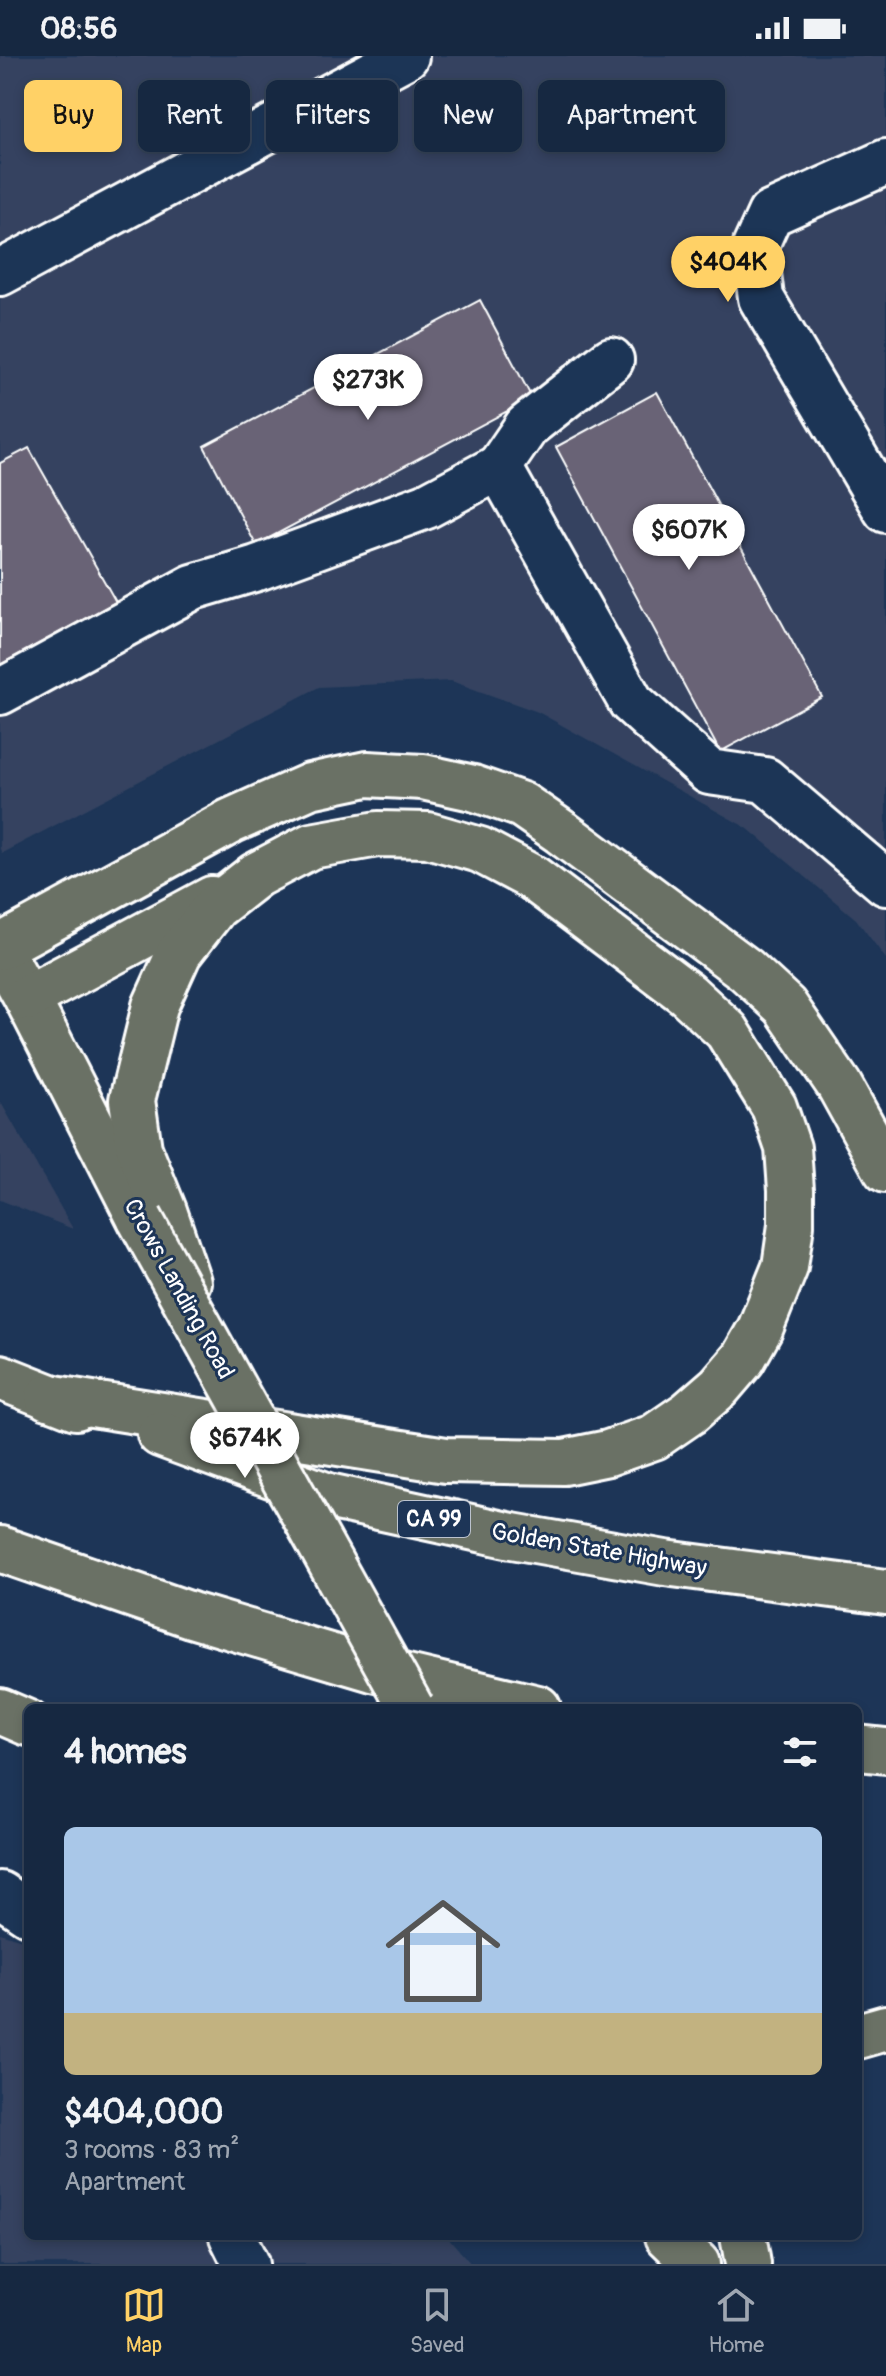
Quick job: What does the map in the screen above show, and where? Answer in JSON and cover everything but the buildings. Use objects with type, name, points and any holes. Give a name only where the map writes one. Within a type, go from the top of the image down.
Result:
[{"type":"main road","points":[[0,948],[231,821],[310,786],[367,774],[423,777],[473,788],[522,805],[561,832],[746,970],[785,1006],[839,1085],[886,1170]]},
{"type":"main road","points":[[27,998],[311,846],[378,834],[428,835],[480,850],[533,878],[687,994],[727,1031],[774,1107],[788,1148],[791,1190],[791,1225],[785,1267],[760,1329],[743,1359],[719,1387],[689,1413],[654,1437],[608,1453],[564,1462],[446,1460],[48,1397]]},
{"type":"main road","points":[[152,1215],[132,1100],[155,1006],[179,953],[215,907],[256,875]]},
{"type":"main road","name":"Crows Landing Road","points":[[0,948],[152,1215],[207,1341],[409,1704]]},
{"type":"main road","name":"Golden State Highway","points":[[0,1377],[48,1397],[174,1439],[328,1496],[512,1536],[665,1563],[886,1592]]},
{"type":"main road","points":[[0,1549],[191,1615],[373,1669],[521,1704]]},
{"type":"main road","points":[[0,1711],[24,1721]]},
{"type":"main road","points":[[862,1748],[886,1751]]},
{"type":"main road","points":[[862,2035],[886,2028]]},
{"type":"main road","points":[[672,2240],[697,2264]]},
{"type":"main road","points":[[701,2240],[714,2264]]},
{"type":"main road","points":[[744,2240],[748,2264]]},
{"type":"street","points":[[0,273],[406,56]]},
{"type":"street","points":[[886,162],[770,214],[755,247],[761,298],[886,510]]},
{"type":"street","points":[[0,692],[193,587],[257,568],[426,506],[499,467],[527,426],[611,360]]},
{"type":"street","points":[[499,467],[631,702],[709,772],[765,780],[886,883]]},
{"type":"street","points":[[0,1894],[24,1910]]},
{"type":"street","points":[[234,2240],[246,2264]]},
{"type":"shaded area","points":[[0,56],[886,56],[886,959],[856,919],[747,828],[538,712],[451,681],[319,687],[2,853]]},
{"type":"shaded area","points":[[0,1101],[73,1229],[0,1200]]},
{"type":"shaded area","points":[[0,1933],[24,1941],[24,2240],[450,2240],[471,2264],[0,2264]]}]
